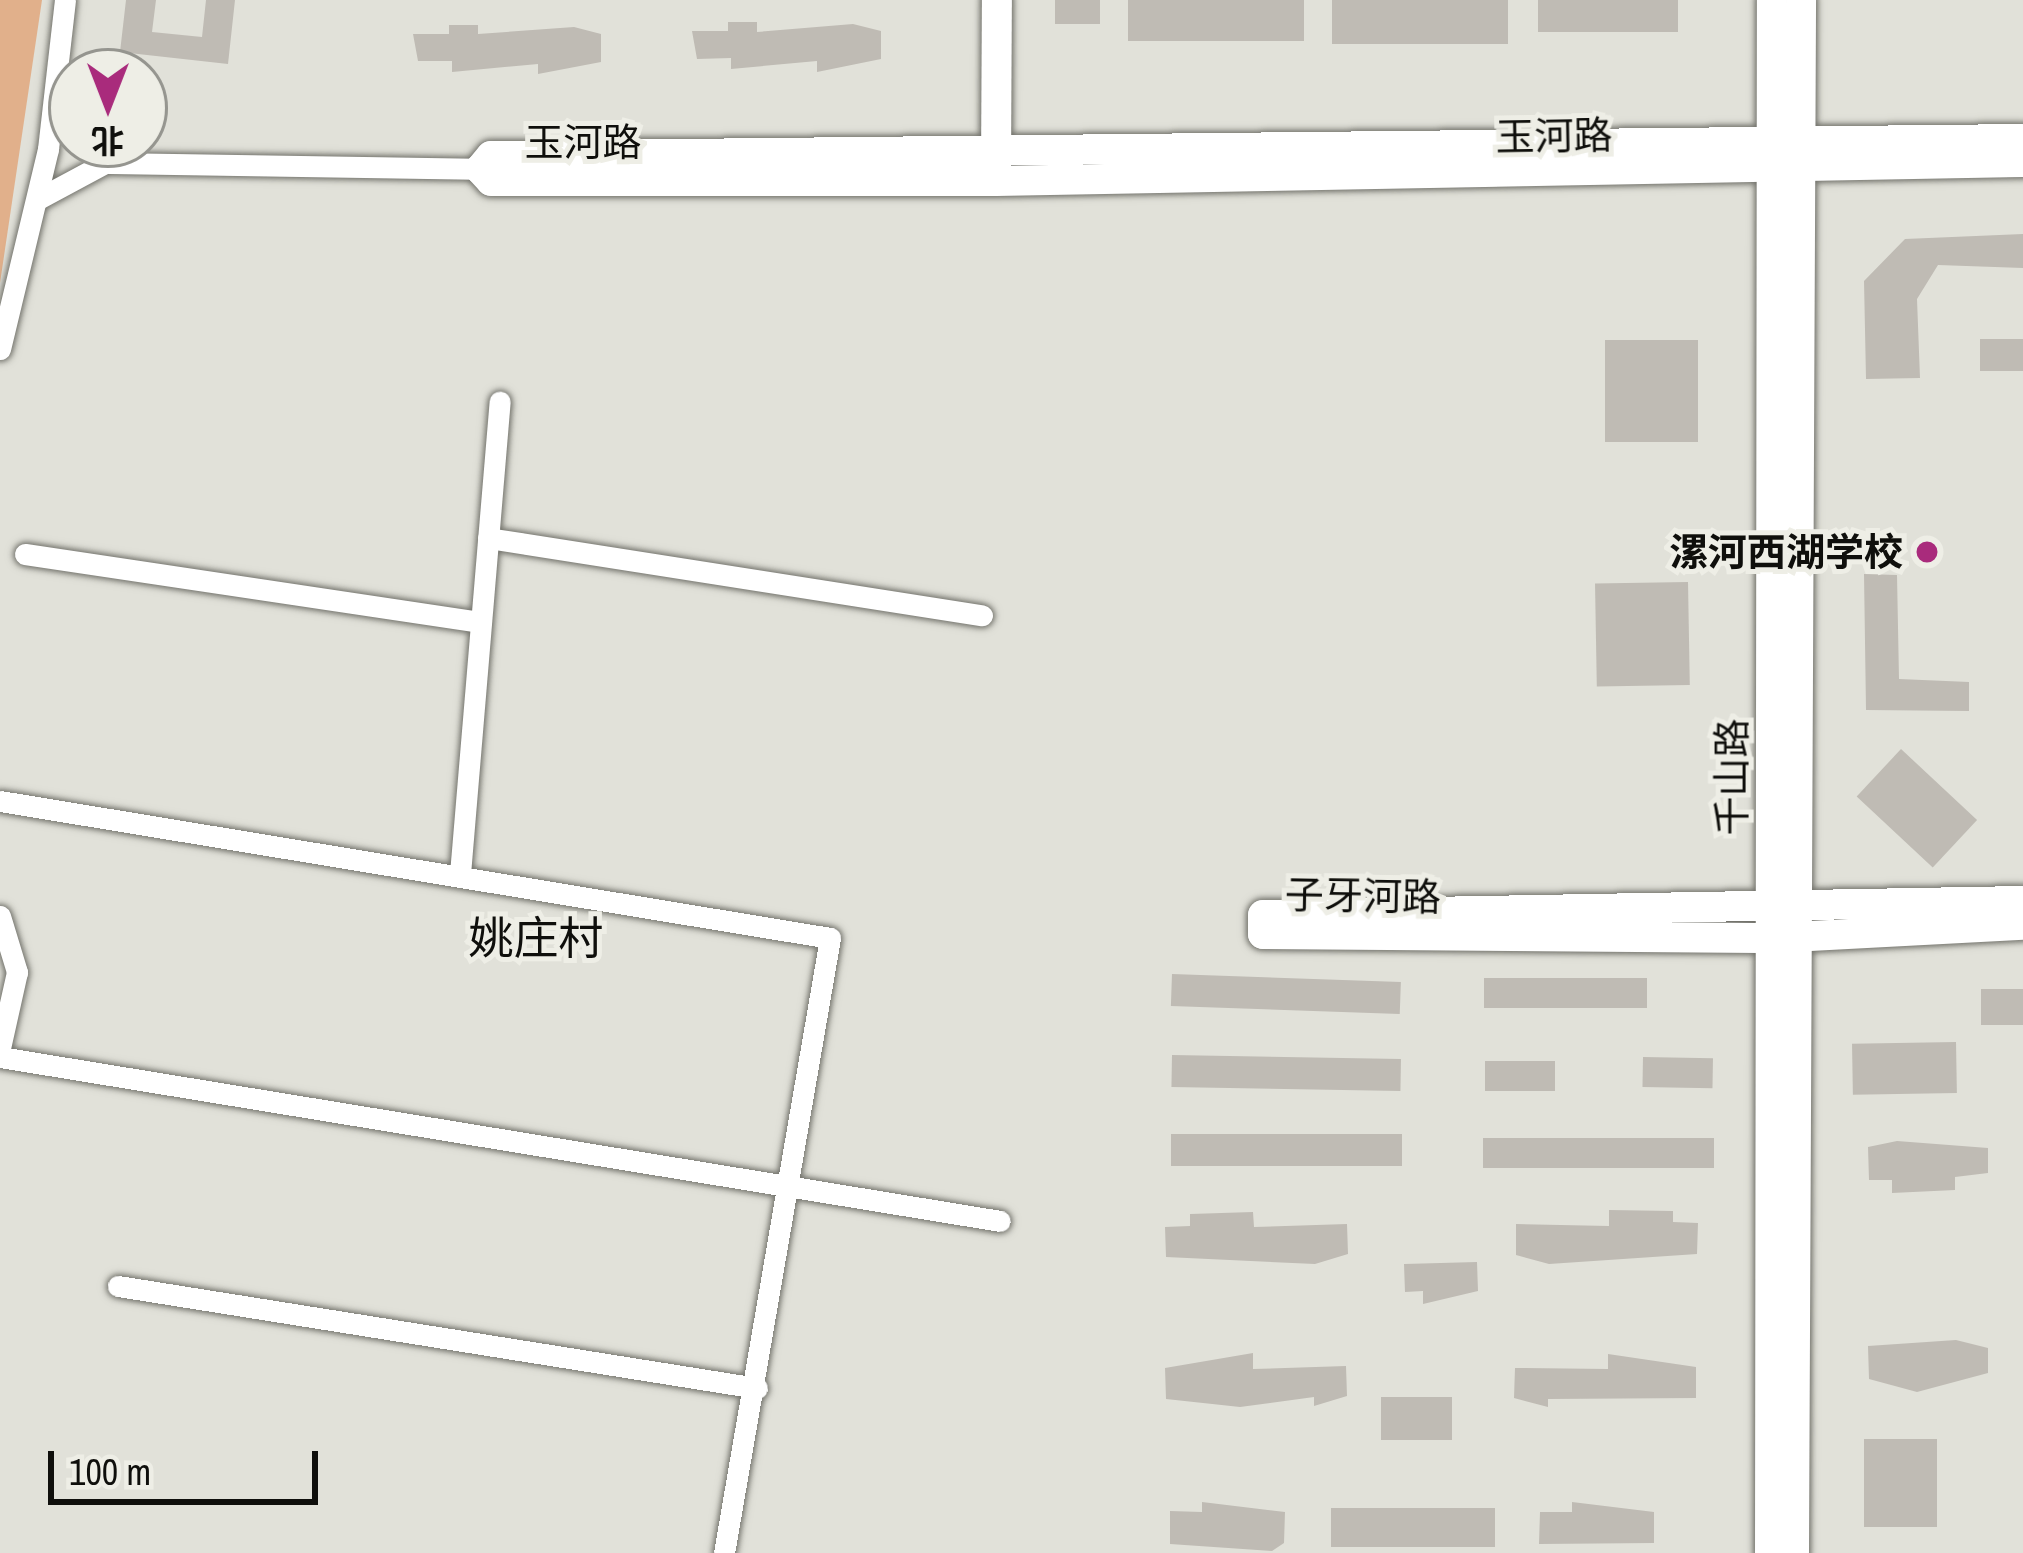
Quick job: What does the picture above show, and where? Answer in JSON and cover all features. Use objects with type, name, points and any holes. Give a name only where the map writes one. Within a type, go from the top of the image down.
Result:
[{"type":"street","points":[[0,349],[38,199],[65,0]]},
{"type":"street","points":[[996,166],[997,0]]},
{"type":"street","name":"千山路","points":[[1770,1553],[1782,1512],[1786,160],[1772,0]]},
{"type":"street","name":"千山路","points":[[1786,160],[1801,0]]},
{"type":"street","name":"玉河路","points":[[1786,160],[2023,139]]},
{"type":"street","name":"玉河路","points":[[480,170],[491,181],[996,166],[2023,162]]},
{"type":"street","points":[[38,199],[105,163],[480,170]]},
{"type":"street","points":[[460,874],[500,402]]},
{"type":"street","points":[[488,538],[982,615]]},
{"type":"street","points":[[25,554],[481,622]]},
{"type":"street","points":[[0,801],[830,938],[757,1388],[724,1553]]},
{"type":"street","name":"子牙河路","points":[[2023,901],[1784,925],[1263,915],[1263,934],[2023,925]]},
{"type":"street","points":[[0,916],[17,972],[0,1052],[789,1193],[1000,1221]]},
{"type":"street","points":[[118,1286],[757,1388]]},
{"type":"street","points":[[1758,1553],[1782,1512],[1814,1553]]},
{"type":"street","name":"千山路","points":[[1782,1512],[1794,1553]]},
{"type":"shaded area","points":[[0,0],[42,0],[0,283]]},
{"type":"building","points":[[126,0],[156,0],[152,32],[202,37],[206,0],[235,0],[228,64],[168,57],[168,48],[120,48]]},
{"type":"building","points":[[1055,0],[1100,0],[1100,24],[1055,24]]},
{"type":"building","points":[[1128,0],[1304,0],[1304,41],[1128,41]]},
{"type":"building","points":[[1332,0],[1508,0],[1508,44],[1332,44]]},
{"type":"building","points":[[1538,0],[1678,0],[1678,32],[1538,32]]},
{"type":"building","points":[[728,22],[757,22],[757,32],[853,24],[881,31],[881,59],[817,72],[817,61],[731,69],[731,58],[697,59],[692,31],[728,31]]},
{"type":"building","points":[[449,25],[478,25],[478,34],[574,27],[601,34],[601,62],[538,74],[538,64],[452,72],[452,61],[418,61],[413,34],[449,34]]},
{"type":"building","points":[[2023,234],[2023,268],[1938,265],[1917,299],[1920,378],[1866,379],[1864,281],[1905,239]]},
{"type":"building","points":[[1980,339],[2023,339],[2023,371],[1980,371]]},
{"type":"building","points":[[1605,340],[1698,340],[1698,442],[1605,442]]},
{"type":"building","points":[[1864,574],[1897,575],[1899,679],[1969,682],[1969,711],[1866,710]]},
{"type":"building","points":[[1688,582],[1690,685],[1597,687],[1595,584]]},
{"type":"building","points":[[1901,749],[1977,820],[1933,867],[1857,797]]},
{"type":"building","points":[[1172,974],[1401,982],[1400,1014],[1171,1006]]},
{"type":"building","points":[[1484,978],[1647,978],[1647,1008],[1484,1008]]},
{"type":"building","points":[[1981,989],[2023,989],[2023,1025],[1981,1025]]},
{"type":"building","points":[[1956,1042],[1957,1093],[1853,1095],[1852,1044]]},
{"type":"building","points":[[1172,1055],[1401,1059],[1400,1091],[1171,1087]]},
{"type":"building","points":[[1643,1057],[1713,1058],[1712,1088],[1642,1087]]},
{"type":"building","points":[[1485,1061],[1555,1061],[1555,1091],[1485,1091]]},
{"type":"building","points":[[1171,1134],[1402,1134],[1402,1166],[1171,1166]]},
{"type":"building","points":[[1483,1138],[1714,1138],[1714,1168],[1483,1168]]},
{"type":"building","points":[[1897,1141],[1988,1148],[1988,1173],[1955,1177],[1955,1190],[1892,1193],[1892,1180],[1869,1180],[1868,1147]]},
{"type":"building","points":[[1609,1210],[1673,1211],[1673,1222],[1698,1223],[1697,1254],[1549,1264],[1516,1255],[1516,1224],[1609,1226]]},
{"type":"building","points":[[1253,1212],[1254,1227],[1347,1224],[1348,1254],[1315,1264],[1166,1257],[1165,1227],[1190,1226],[1190,1214]]},
{"type":"building","points":[[1477,1262],[1478,1291],[1423,1304],[1423,1291],[1405,1292],[1404,1264]]},
{"type":"building","points":[[1956,1340],[1988,1348],[1988,1373],[1917,1392],[1869,1379],[1868,1346]]},
{"type":"building","points":[[1253,1353],[1253,1369],[1346,1366],[1347,1396],[1314,1406],[1314,1397],[1240,1407],[1166,1399],[1165,1368]]},
{"type":"building","points":[[1608,1354],[1696,1367],[1696,1398],[1548,1399],[1548,1407],[1514,1398],[1515,1368],[1608,1369]]},
{"type":"building","points":[[1381,1397],[1452,1397],[1452,1440],[1381,1440]]},
{"type":"building","points":[[1864,1439],[1937,1439],[1937,1527],[1864,1527]]},
{"type":"building","points":[[1202,1502],[1285,1512],[1284,1543],[1272,1551],[1170,1544],[1170,1511],[1202,1512]]},
{"type":"building","points":[[1572,1502],[1654,1512],[1654,1543],[1539,1544],[1540,1512],[1572,1512]]},
{"type":"building","points":[[1331,1508],[1495,1508],[1495,1547],[1331,1547]]},
{"type":"place","name":"漯河西湖学校","points":[[1927,552]]},
{"type":"district","name":"姚庄村","points":[[536,938]]}]
